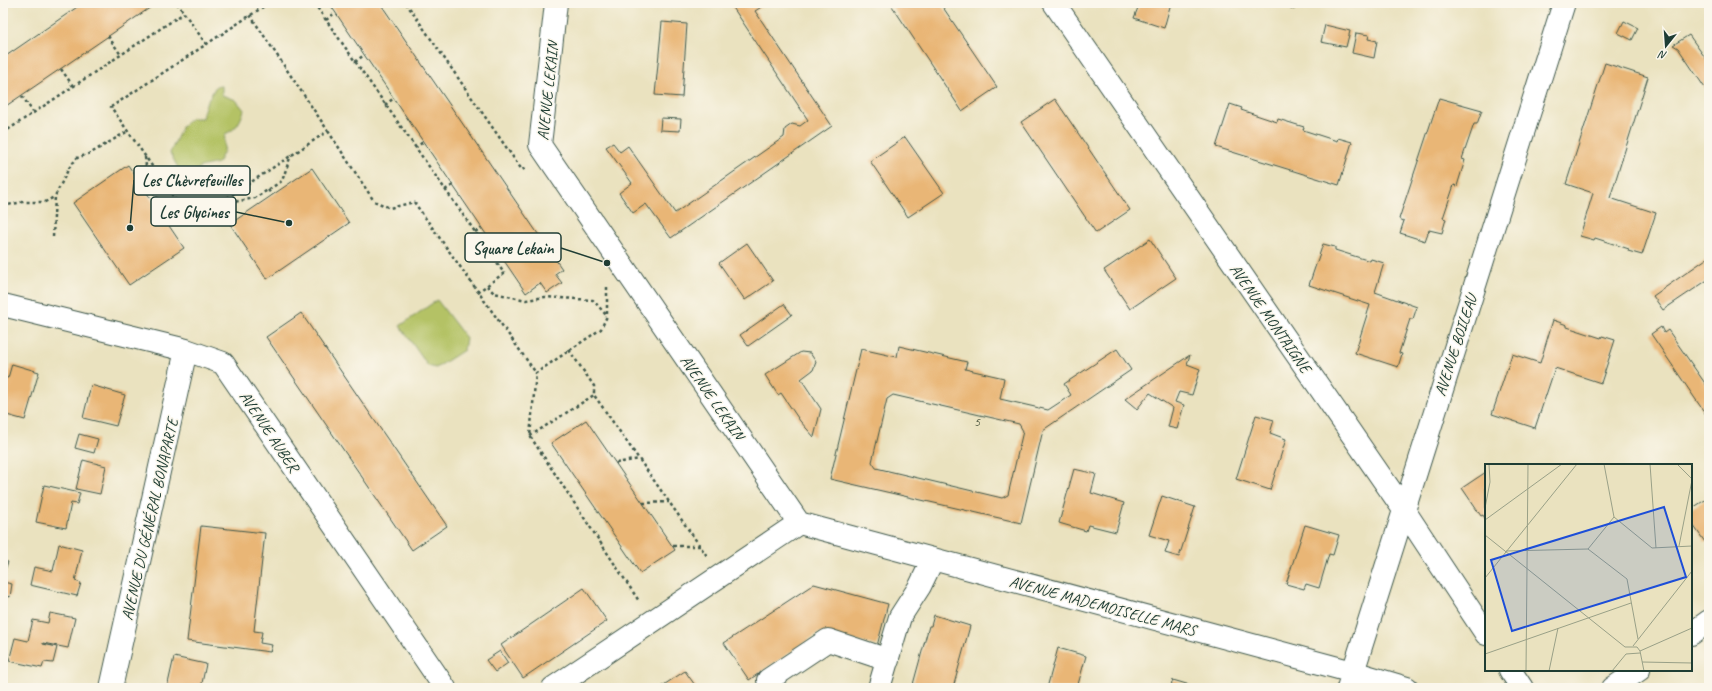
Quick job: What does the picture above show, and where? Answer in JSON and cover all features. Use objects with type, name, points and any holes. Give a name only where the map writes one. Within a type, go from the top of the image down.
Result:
[{"type":"street","name":"AVENUE LEKAIN","points":[[556,3],[540,145],[544,153],[799,523]]},
{"type":"street","name":"AVENUE MONTAIGNE","points":[[1054,3],[1404,510],[1485,632]]},
{"type":"street","name":"AVENUE BOILEAU","points":[[1350,680],[1564,3]]},
{"type":"street","name":"AVENUE AUBER","points":[[3,305],[186,350],[223,363],[445,688]]},
{"type":"street","name":"AVENUE DU GÉNÉRAL BONAPARTE","points":[[111,688],[186,350]]},
{"type":"street","name":"AVENUE MADEMOISELLE MARS","points":[[799,523],[934,559],[1350,680],[1407,688]]},
{"type":"street","points":[[553,688],[799,523]]},
{"type":"street","points":[[879,688],[900,617],[920,586],[934,559]]},
{"type":"street","points":[[1692,633],[1709,621]]},
{"type":"street","points":[[772,688],[768,680],[828,640],[888,660]]},
{"type":"street","points":[[1511,671],[1522,688]]},
{"type":"street","points":[[1613,688],[1638,671]]},
{"type":"path","points":[[177,3],[206,44]]},
{"type":"path","points":[[269,3],[111,107],[191,222],[328,131]]},
{"type":"path","points":[[314,3],[504,273],[478,292]]},
{"type":"path","points":[[406,3],[522,170],[544,153]]},
{"type":"path","points":[[3,133],[184,13]]},
{"type":"path","points":[[326,20],[336,13]]},
{"type":"path","points":[[250,15],[374,201],[390,208],[414,202],[536,373],[530,436],[652,621]]},
{"type":"path","points":[[108,36],[121,55]]},
{"type":"path","points":[[355,62],[364,55]]},
{"type":"path","points":[[61,69],[73,86]]},
{"type":"path","points":[[22,96],[33,112]]},
{"type":"path","points":[[385,105],[394,98]]},
{"type":"path","points":[[53,237],[55,196],[69,168],[77,158],[92,153],[128,131]]},
{"type":"path","points":[[415,148],[423,142]]},
{"type":"path","points":[[145,155],[146,173],[151,190],[161,204],[171,214],[186,213]]},
{"type":"path","points":[[216,205],[255,198],[282,181],[291,155]]},
{"type":"path","points":[[445,190],[452,185]]},
{"type":"path","points":[[268,190],[272,195]]},
{"type":"path","points":[[3,206],[22,202],[45,202],[55,196]]},
{"type":"path","points":[[157,208],[161,204]]},
{"type":"path","points":[[475,232],[482,228]]},
{"type":"path","points":[[536,373],[601,329],[606,316],[608,282],[624,268]]},
{"type":"path","points":[[487,286],[494,293],[526,300],[545,297],[594,300],[606,316]]},
{"type":"path","points":[[569,350],[594,386],[594,395],[721,576]]},
{"type":"path","points":[[530,436],[594,395]]},
{"type":"path","points":[[616,463],[639,459]]},
{"type":"path","points":[[643,503],[669,502]]},
{"type":"path","points":[[672,546],[700,546]]},
{"type":"green space","points":[[216,86],[222,86],[222,95],[236,100],[244,110],[243,114],[235,127],[225,134],[224,151],[218,163],[200,167],[189,176],[182,175],[170,153],[182,127],[191,118],[202,118],[205,106]]},
{"type":"green space","points":[[437,300],[466,338],[464,350],[436,368],[428,366],[400,326]]},
{"type":"building","points":[[83,3],[152,3],[154,5],[3,108],[3,58]]},
{"type":"building","points":[[329,3],[380,3],[562,269],[555,274],[562,283],[547,293],[540,283],[526,293]]},
{"type":"building","points":[[730,3],[763,3],[763,6],[755,11],[832,126],[671,238],[646,204],[633,213],[619,193],[632,183],[606,147],[613,143],[620,152],[628,146],[675,213],[784,137],[785,129],[792,124],[800,126],[808,120]]},
{"type":"building","points":[[781,3],[804,3],[804,4],[781,5]]},
{"type":"building","points":[[890,3],[940,3],[997,87],[962,111]]},
{"type":"building","points":[[1141,3],[1171,3],[1164,28],[1134,18]]},
{"type":"building","points":[[1282,3],[1299,3],[1294,10]]},
{"type":"building","points":[[1624,21],[1638,28],[1632,40],[1618,33]]},
{"type":"building","points":[[662,22],[687,24],[682,97],[655,95]]},
{"type":"building","points":[[1325,25],[1350,31],[1346,47],[1321,42]]},
{"type":"building","points":[[1356,33],[1369,35],[1368,39],[1377,41],[1374,58],[1352,53]]},
{"type":"building","points":[[1689,35],[1709,63],[1709,94],[1678,48],[1673,45]]},
{"type":"building","points":[[1605,63],[1648,77],[1610,198],[1656,213],[1642,255],[1628,251],[1629,249],[1595,238],[1594,240],[1580,236],[1593,193],[1566,184]]},
{"type":"building","points":[[1439,98],[1482,110],[1477,124],[1474,124],[1462,159],[1465,160],[1457,186],[1454,185],[1443,218],[1446,219],[1442,233],[1429,230],[1425,241],[1400,233],[1404,221],[1399,219]]},
{"type":"building","points":[[1055,99],[1130,210],[1096,233],[1021,122]]},
{"type":"building","points":[[1230,104],[1242,108],[1241,110],[1277,122],[1278,119],[1304,127],[1303,130],[1337,141],[1338,138],[1352,142],[1339,185],[1216,147]]},
{"type":"building","points":[[661,118],[681,119],[680,131],[660,130]]},
{"type":"building","points":[[905,137],[944,193],[908,217],[870,161]]},
{"type":"building","points":[[128,165],[184,248],[129,285],[73,203]]},
{"type":"building","points":[[312,168],[349,223],[267,279],[230,224]]},
{"type":"building","points":[[1150,239],[1176,278],[1130,309],[1104,270]]},
{"type":"building","points":[[747,243],[773,281],[745,300],[719,263]]},
{"type":"building","points":[[1323,244],[1335,247],[1335,250],[1370,261],[1371,259],[1384,263],[1375,292],[1417,307],[1413,319],[1410,319],[1399,353],[1402,354],[1398,367],[1355,353],[1370,305],[1309,285]]},
{"type":"building","points":[[1709,257],[1709,279],[1663,310],[1653,296]]},
{"type":"building","points":[[784,304],[792,315],[748,346],[740,335]]},
{"type":"building","points":[[301,313],[447,526],[412,550],[266,337]]},
{"type":"building","points":[[1553,320],[1567,325],[1567,327],[1601,338],[1602,336],[1615,340],[1601,383],[1555,368],[1535,428],[1492,414],[1512,354],[1540,363]]},
{"type":"building","points":[[1661,327],[1664,333],[1668,330],[1709,389],[1709,419],[1651,334]]},
{"type":"building","points":[[899,346],[967,362],[965,369],[1004,378],[1000,399],[1048,410],[1071,395],[1064,384],[1117,349],[1131,370],[1043,430],[1021,523],[830,479],[861,349],[897,357]],"holes":[[[893,395],[1019,424],[1023,431],[1008,495],[1002,498],[876,468],[872,462],[887,399]]]},
{"type":"building","points":[[801,352],[810,353],[816,362],[813,370],[801,379],[821,409],[814,437],[800,421],[781,393],[778,395],[765,375]]},
{"type":"building","points":[[1190,355],[1187,364],[1200,369],[1192,395],[1179,392],[1175,402],[1184,405],[1177,429],[1168,427],[1173,408],[1150,393],[1137,409],[1125,399]]},
{"type":"building","points":[[12,364],[39,372],[25,420],[3,414],[3,377],[8,378]]},
{"type":"building","points":[[91,385],[125,395],[116,426],[83,418]]},
{"type":"building","points":[[1256,415],[1274,420],[1270,433],[1286,439],[1270,490],[1236,479]]},
{"type":"building","points":[[586,420],[675,550],[640,573],[551,443]]},
{"type":"building","points":[[79,434],[98,439],[94,453],[75,448]]},
{"type":"building","points":[[83,460],[106,466],[100,494],[76,489]]},
{"type":"building","points":[[1074,469],[1096,474],[1091,493],[1124,503],[1116,532],[1088,525],[1086,531],[1059,523]]},
{"type":"building","points":[[1485,473],[1485,518],[1483,515],[1481,516],[1462,488]]},
{"type":"building","points":[[44,485],[80,493],[77,504],[71,503],[66,528],[36,522]]},
{"type":"building","points":[[1162,496],[1195,507],[1179,557],[1165,553],[1169,541],[1149,535]]},
{"type":"building","points":[[1705,500],[1709,505],[1709,539],[1705,542],[1692,523],[1692,508]]},
{"type":"building","points":[[1305,525],[1339,535],[1333,555],[1329,554],[1319,588],[1306,584],[1304,589],[1286,584]]},
{"type":"building","points":[[201,526],[265,533],[254,631],[262,632],[260,643],[272,645],[270,652],[187,641]]},
{"type":"building","points":[[59,544],[82,550],[75,581],[81,583],[77,596],[30,585],[34,567],[53,571]]},
{"type":"building","points":[[3,561],[8,562],[3,575]]},
{"type":"building","points":[[3,582],[12,584],[10,597],[7,596],[3,605]]},
{"type":"building","points":[[814,584],[888,604],[877,646],[819,633],[749,680],[724,643]]},
{"type":"building","points":[[584,588],[607,621],[523,678],[501,645]]},
{"type":"building","points":[[50,613],[75,618],[68,648],[43,643],[57,647],[53,663],[44,662],[42,668],[9,661],[15,638],[28,641],[33,620],[48,623]]},
{"type":"building","points":[[934,615],[970,626],[953,688],[912,688],[929,626],[931,626]]},
{"type":"building","points":[[1058,648],[1086,656],[1077,688],[1047,688]]},
{"type":"building","points":[[500,651],[508,663],[495,672],[486,660]]},
{"type":"building","points":[[174,657],[206,664],[201,688],[167,688]]},
{"type":"building","points":[[685,671],[697,688],[659,688]]},
{"type":"building","points":[[1173,680],[1200,688],[1170,688]]},
{"type":"place","name":"Les Glycines","points":[[289,223]]},
{"type":"place","name":"Les Chèvrefeuilles","points":[[130,228]]},
{"type":"place","name":"Square Lekain","points":[[607,263]]}]
